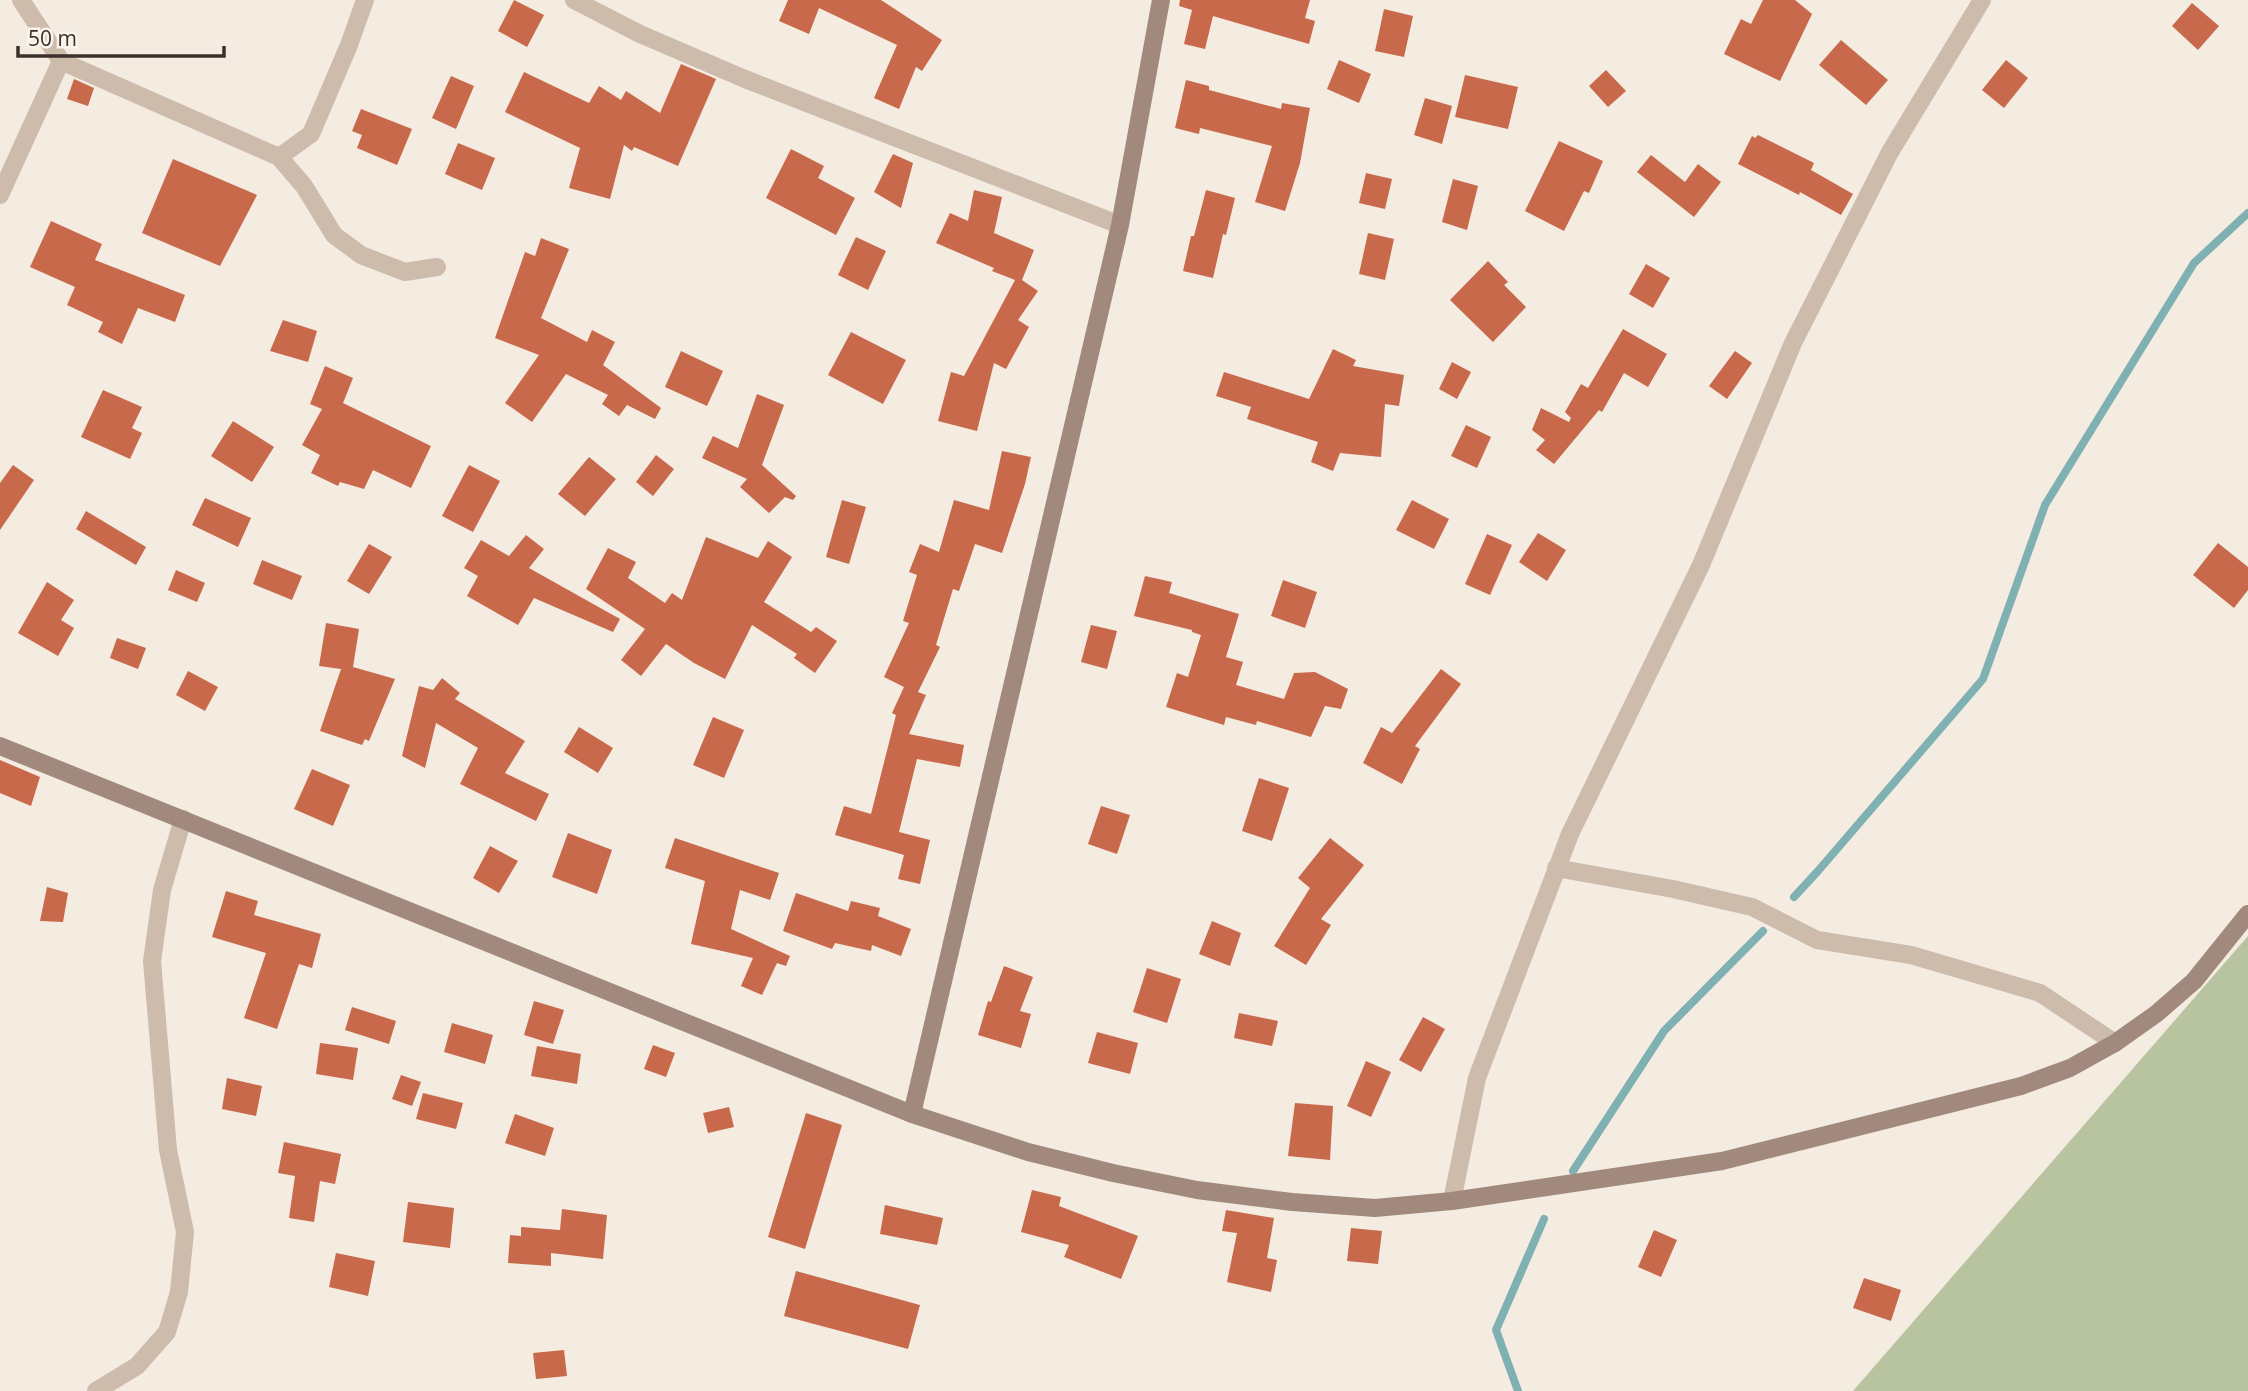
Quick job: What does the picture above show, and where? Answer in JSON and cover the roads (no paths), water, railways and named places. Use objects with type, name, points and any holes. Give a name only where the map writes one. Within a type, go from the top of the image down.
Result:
[{"type":"street","points":[[21,0],[61,61],[279,157],[304,186],[334,235],[361,255],[405,272],[437,267]]},
{"type":"street","points":[[279,157],[311,134],[365,0]]},
{"type":"street","points":[[574,0],[640,34],[745,79],[1120,225]]},
{"type":"street","points":[[912,1114],[1120,225],[1161,0]]},
{"type":"street","points":[[1452,1201],[1477,1078],[1556,868],[1701,565],[1793,343],[1890,152],[1982,0]]},
{"type":"street","points":[[0,195],[61,61]]},
{"type":"street","points":[[0,746],[912,1114],[1028,1152],[1113,1173],[1197,1190],[1292,1202],[1375,1208],[1452,1201],[1722,1161],[2021,1086],[2070,1068],[2156,1014],[2194,981],[2248,914]]},
{"type":"street","points":[[96,1391],[137,1366],[167,1332],[179,1292],[185,1232],[168,1150],[152,961],[162,890],[183,819]]},
{"type":"street","points":[[1556,868],[1673,889],[1752,907],[1817,940],[1911,955],[2040,993],[2115,1042]]},
{"type":"waterway","points":[[1794,897],[1983,679],[2045,505],[2194,263],[2248,213]]},
{"type":"waterway","points":[[1573,1171],[1664,1031],[1763,931]]},
{"type":"waterway","points":[[1518,1391],[1496,1330],[1544,1219]]}]
